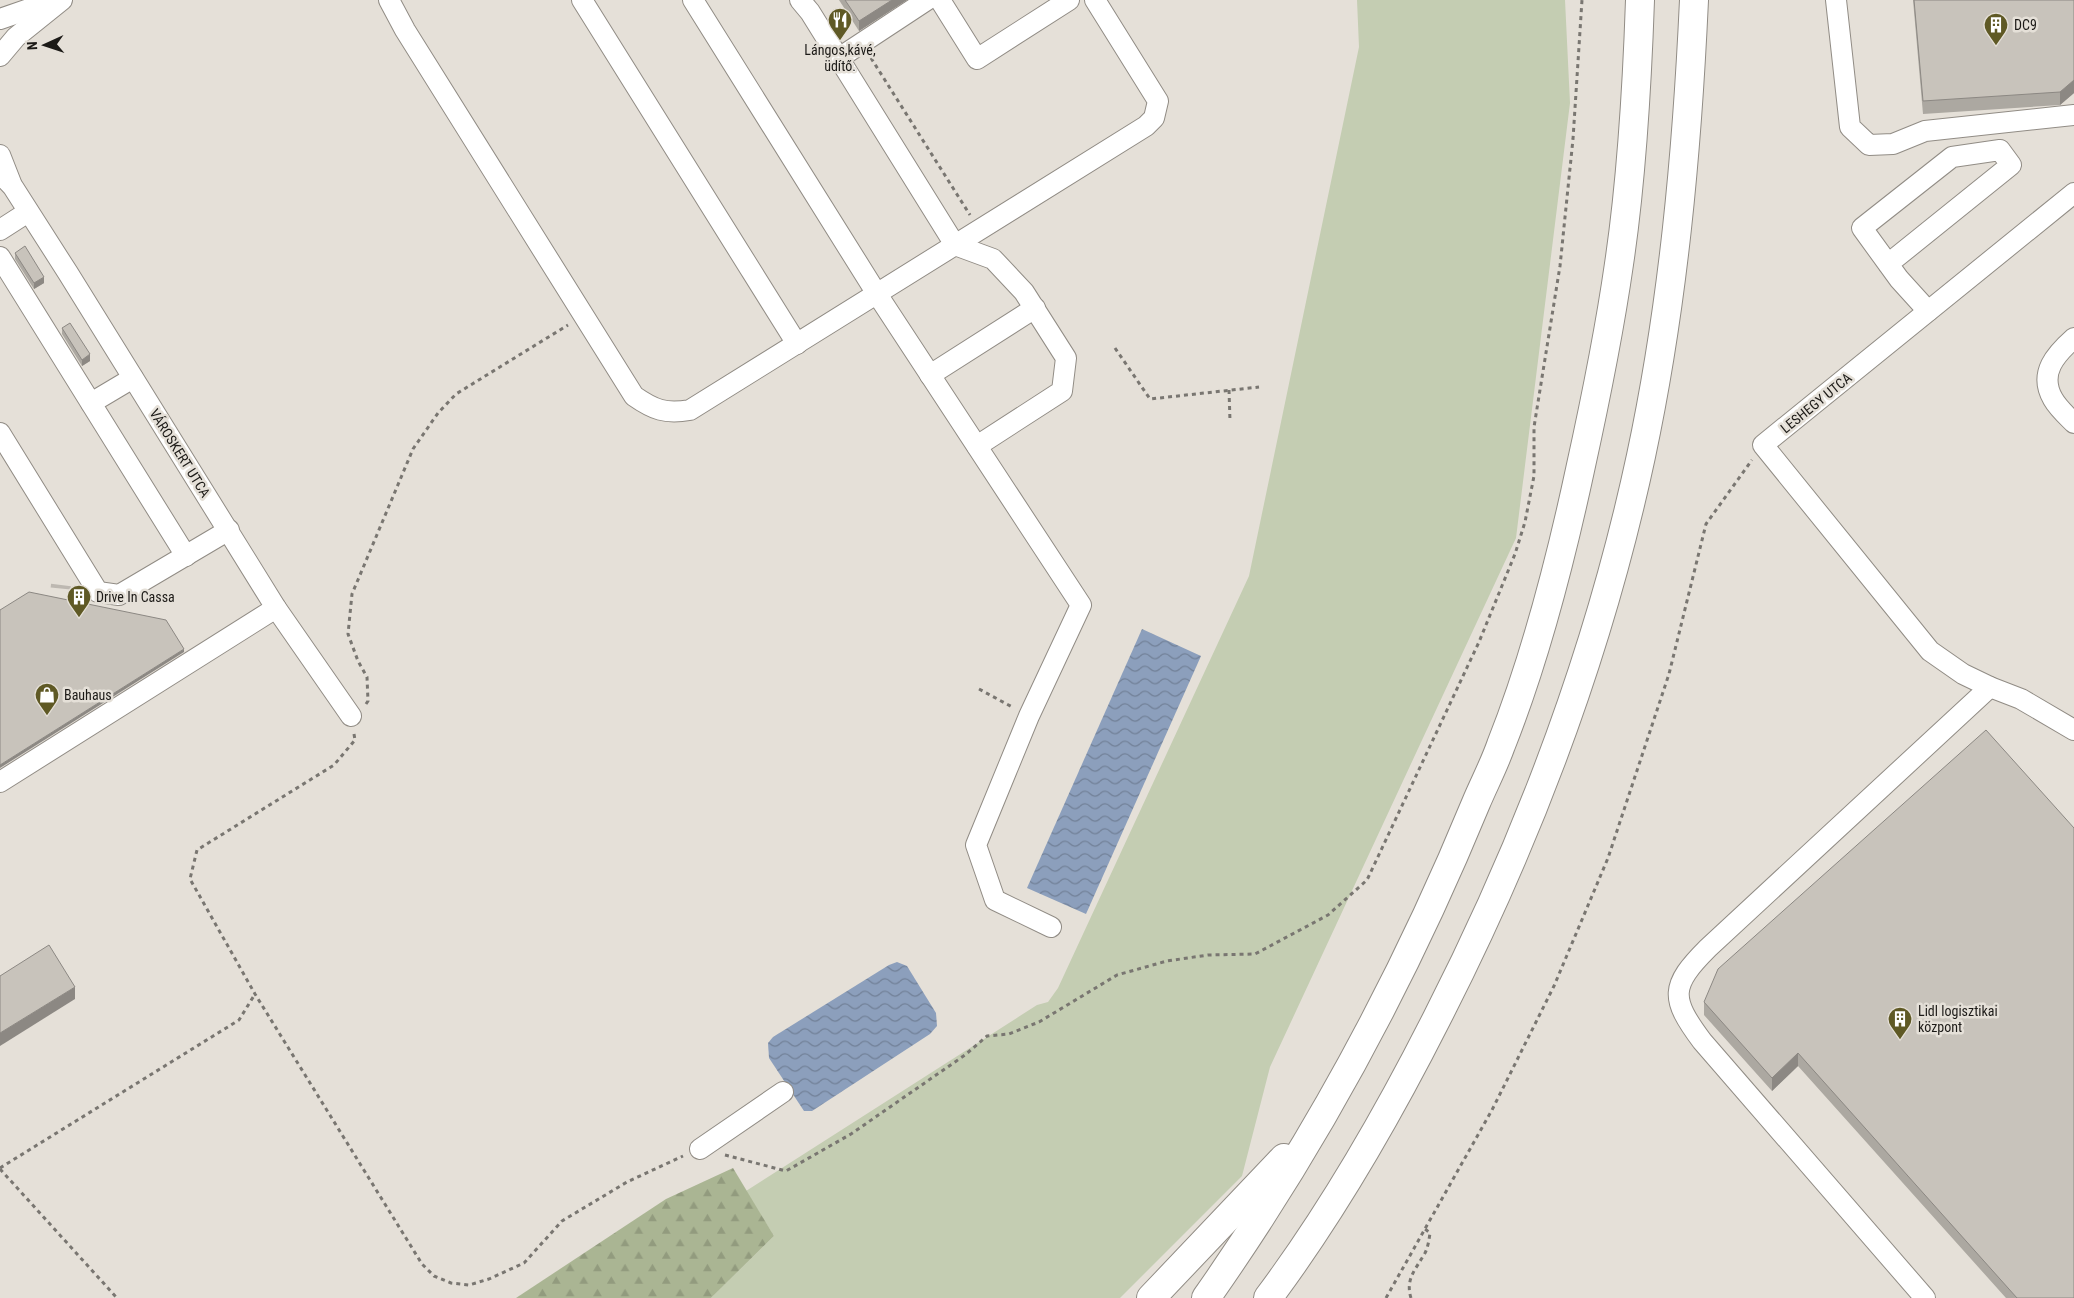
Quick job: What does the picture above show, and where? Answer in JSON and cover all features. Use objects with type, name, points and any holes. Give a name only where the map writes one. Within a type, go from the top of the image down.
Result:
[{"type":"highway","points":[[1206,1298],[1277,1193],[1321,1119],[1384,1005],[1423,928],[1502,745],[1538,640],[1585,449],[1618,271],[1628,182],[1640,0]]},
{"type":"highway","points":[[1268,1298],[1340,1191],[1410,1071],[1474,944],[1525,830],[1589,652],[1618,554],[1637,474],[1660,355],[1674,259],[1682,176],[1690,86],[1694,0]]},
{"type":"highway","points":[[1151,1298],[1321,1119]]},
{"type":"street","points":[[0,19],[54,0]]},
{"type":"street","points":[[0,56],[16,38],[62,0]]},
{"type":"street","points":[[380,0],[406,30]]},
{"type":"street","points":[[389,0],[634,396],[651,408],[674,412],[690,410],[1146,126],[1154,118],[1158,101],[1095,0]]},
{"type":"street","points":[[582,0],[797,344]]},
{"type":"street","points":[[693,0],[877,294],[1081,605],[1029,716],[976,845],[995,900],[1051,927]]},
{"type":"street","points":[[800,0],[839,58],[955,245],[993,258],[1024,292],[1066,358],[1062,391],[977,446]]},
{"type":"street","points":[[839,58],[927,0]]},
{"type":"street","points":[[940,0],[977,59],[1069,0]]},
{"type":"street","points":[[1836,0],[1850,127],[1869,145],[1893,144],[1925,131],[2074,115]]},
{"type":"street","points":[[2000,150],[2012,122]]},
{"type":"street","points":[[1928,311],[1888,264],[1862,228],[1952,157],[2000,150]]},
{"type":"street","points":[[1888,264],[2011,165],[2000,150]]},
{"type":"street","name":"VÁROSKERT UTCA","points":[[0,154],[6,180],[229,530],[276,608],[357,712]]},
{"type":"street","name":"LESHEGY UTCA","points":[[1763,445],[2074,193]]},
{"type":"street","points":[[0,230],[28,212]]},
{"type":"street","points":[[0,257],[186,556]]},
{"type":"street","points":[[930,375],[1035,308]]},
{"type":"street","points":[[2074,338],[2051,362],[2047,380],[2052,399],[2074,423]]},
{"type":"street","points":[[91,403],[133,378]]},
{"type":"street","points":[[0,433],[98,592],[119,595],[229,530]]},
{"type":"street","points":[[1763,445],[1930,651],[1962,674],[2021,700],[2074,730]]},
{"type":"street","points":[[0,782],[276,608]]},
{"type":"street","points":[[1925,1298],[1702,1041],[1684,1017],[1678,995],[1682,978],[1703,954],[1990,687]]},
{"type":"street","points":[[700,1149],[783,1092]]},
{"type":"path","points":[[584,316],[456,394],[438,413],[413,449],[352,594],[348,634],[367,677],[368,701],[357,712],[355,740],[334,765],[197,850],[190,879],[255,994],[422,1264],[434,1276],[451,1283],[469,1285],[489,1279],[524,1263],[562,1221],[627,1182],[700,1149],[786,1171],[851,1134],[965,1055],[987,1036],[1009,1034],[1039,1022],[1117,976],[1167,961],[1208,955],[1255,954],[1328,915],[1367,880],[1479,642],[1515,554],[1525,522],[1534,476],[1534,427],[1560,266],[1573,139],[1582,0]]},
{"type":"path","points":[[861,43],[979,230]]},
{"type":"path","points":[[1115,348],[1150,399],[1259,387]]},
{"type":"path","points":[[1229,390],[1230,421]]},
{"type":"path","points":[[1386,1298],[1492,1110],[1554,986],[1608,858],[1670,674],[1706,524],[1763,445]]},
{"type":"path","points":[[979,689],[1029,716]]},
{"type":"path","points":[[118,1298],[0,1168],[239,1020],[255,994]]},
{"type":"path","points":[[1411,1298],[1409,1283],[1412,1272],[1426,1252],[1429,1240],[1430,1233],[1424,1228]]},
{"type":"green space","points":[[1357,0],[1565,0],[1570,103],[1516,538],[1270,1067],[1242,1176],[1120,1298],[711,1298],[774,1236],[746,1191],[1037,1005],[1048,1002],[1058,988],[1249,576],[1359,47]]},
{"type":"green space","points":[[733,1168],[774,1236],[711,1298],[516,1298],[666,1199]]},
{"type":"water","points":[[1142,629],[1201,656],[1086,914],[1027,888]]},
{"type":"water","points":[[897,962],[907,966],[936,1013],[937,1026],[930,1034],[812,1111],[804,1111],[769,1058],[768,1043],[773,1037],[889,965]]},
{"type":"building","points":[[845,0],[892,0],[859,21]]},
{"type":"building","name":"DC9","points":[[1914,0],[2074,0],[2074,80],[2060,92],[1923,101]]},
{"type":"building","points":[[25,246],[44,277],[34,283],[15,253]]},
{"type":"building","points":[[70,323],[90,354],[82,360],[62,328]]},
{"type":"building","name":"Bauhaus","points":[[29,592],[166,620],[184,649],[0,765],[0,610]]},
{"type":"building","name":"Lidl logisztikai központ","points":[[1986,730],[2074,828],[2074,1298],[2017,1298],[1798,1053],[1772,1078],[1704,1002],[1718,969]]},
{"type":"building","points":[[49,945],[75,987],[0,1033],[0,976]]},
{"type":"tunnel","points":[[0,649],[38,626],[51,615],[58,603],[61,585]]},
{"type":"place","name":"Lángos,kávé, üdítő.","points":[[840,41]]},
{"type":"place","name":"DC9","points":[[1996,46]]},
{"type":"place","name":"Drive In Cassa","points":[[79,618]]},
{"type":"place","name":"Bauhaus","points":[[47,716]]},
{"type":"place","name":"Lidl logisztikai központ","points":[[1900,1040]]}]
